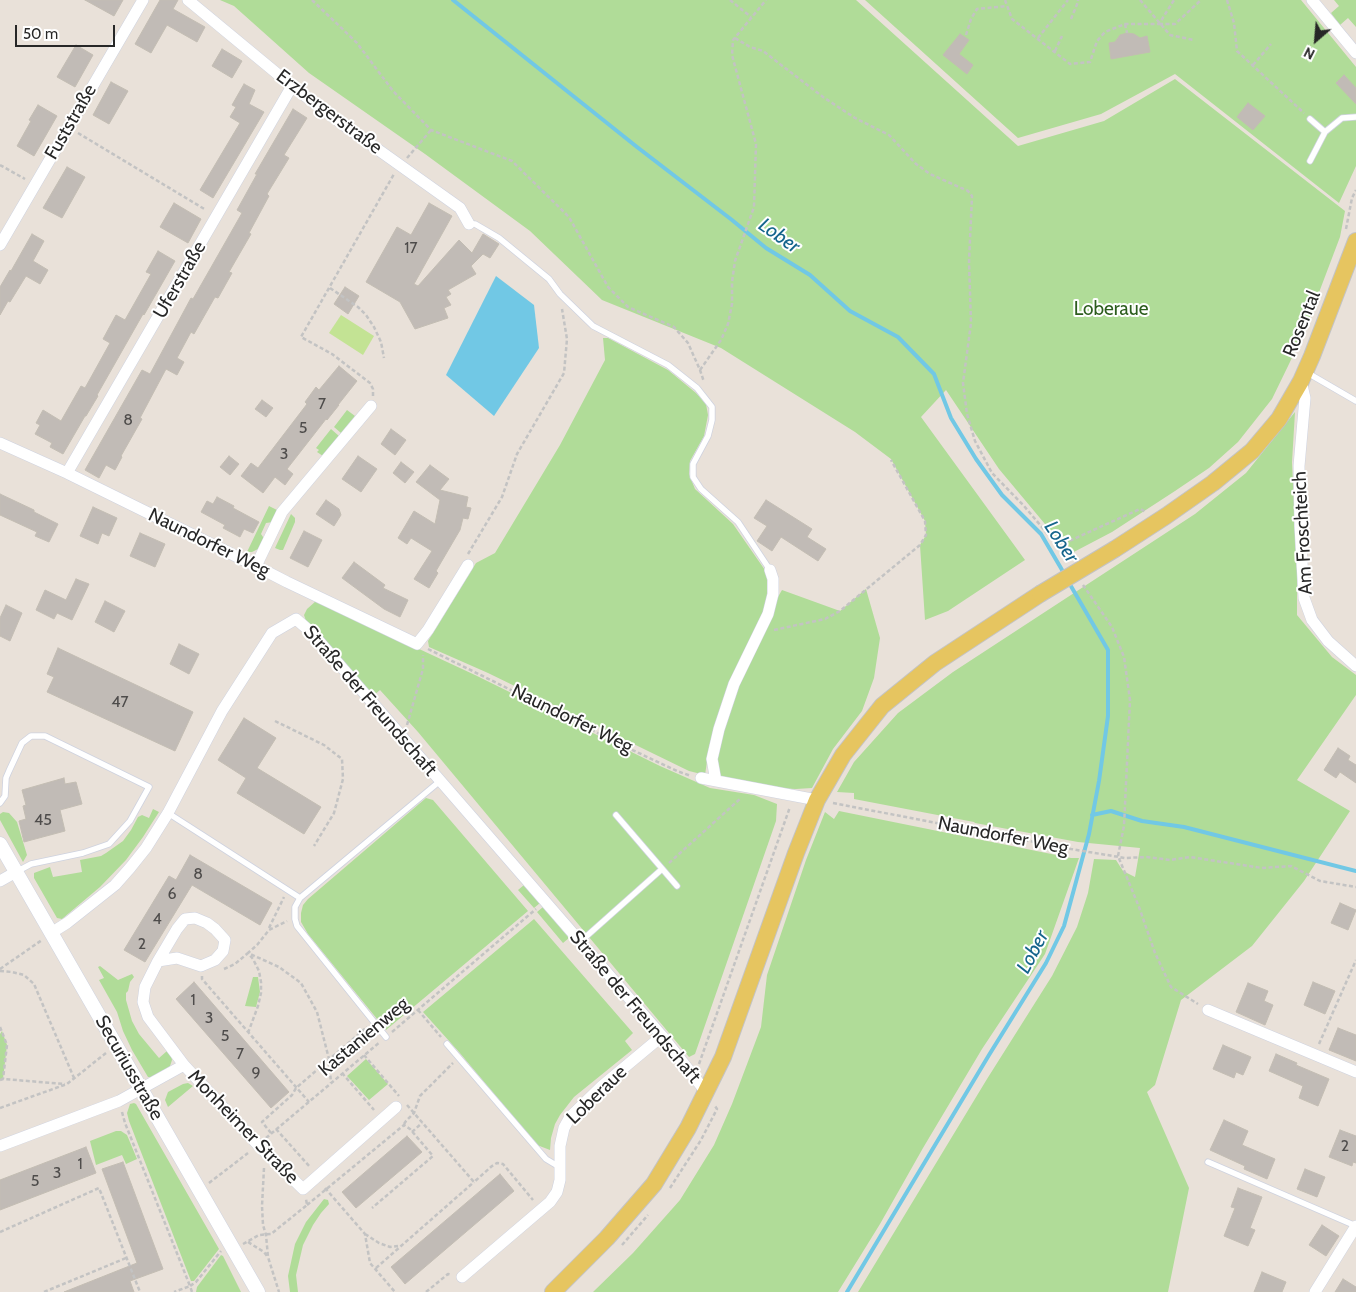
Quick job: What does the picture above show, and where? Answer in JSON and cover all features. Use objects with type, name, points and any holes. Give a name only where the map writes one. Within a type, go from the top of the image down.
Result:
[{"type":"main road","name":"Rosental","points":[[553,1292],[607,1238],[654,1184],[688,1128],[723,1057],[796,853],[817,800],[843,755],[882,706],[936,663],[1040,594],[1166,516],[1213,483],[1252,450],[1279,419],[1303,376],[1351,238]]},
{"type":"street","name":"Fuststraße","points":[[0,245],[143,0]]},
{"type":"street","name":"Erzbergerstraße","points":[[188,0],[292,86],[460,208],[469,224]]},
{"type":"street","points":[[1312,0],[1356,53]]},
{"type":"street","name":"Uferstraße","points":[[67,473],[292,86]]},
{"type":"street","name":"Am Froschteich","points":[[1303,376],[1305,398],[1299,466],[1304,598],[1312,620],[1328,641],[1356,666]]},
{"type":"street","points":[[256,566],[282,512],[371,406]]},
{"type":"street","name":"Naundorfer Weg","points":[[0,443],[67,473],[420,646]]},
{"type":"street","points":[[420,646],[468,565]]},
{"type":"street","points":[[716,781],[712,758],[719,729],[734,684],[768,614],[773,594],[773,579],[770,570]]},
{"type":"street","name":"Straße der Freundschaft","points":[[52,933],[114,886],[146,848],[168,813],[222,711],[272,633],[296,618],[312,633],[662,1036],[706,1092]]},
{"type":"street","points":[[701,778],[817,800]]},
{"type":"street","name":"Securiusstraße","points":[[0,844],[142,1089],[199,1191],[227,1248],[258,1292]]},
{"type":"street","points":[[0,881],[16,872]]},
{"type":"street","name":"Monheimer Straße","points":[[202,969],[215,960],[223,951],[225,940],[207,923],[195,918],[186,919],[177,929],[145,987],[142,1002],[148,1017],[184,1065],[267,1154],[303,1189]]},
{"type":"street","points":[[158,961],[177,958],[202,969]]},
{"type":"street","points":[[1208,1010],[1356,1072]]},
{"type":"street","name":"Loberaue","points":[[462,1278],[542,1210],[557,1192],[561,1168],[560,1146],[564,1128],[570,1116],[602,1086],[662,1036]]},
{"type":"street","name":"Monheimer Straße","points":[[0,1146],[119,1100],[184,1065]]},
{"type":"street","points":[[303,1189],[396,1107]]},
{"type":"street","points":[[1315,1292],[1356,1226]]},
{"type":"lane","points":[[1310,161],[1325,132],[1342,118],[1356,116]]},
{"type":"lane","points":[[1310,119],[1325,132]]},
{"type":"lane","points":[[469,224],[475,224],[500,238],[549,279],[560,294],[593,326],[668,365],[697,388],[712,406],[712,420],[708,436],[693,464],[693,477],[701,489],[738,522],[770,570]]},
{"type":"lane","points":[[1303,376],[1356,401]]},
{"type":"lane","points":[[0,803],[5,796],[6,778],[22,743],[32,736],[45,736],[149,787],[130,821],[109,844],[83,853],[31,864],[16,872]]},
{"type":"lane","points":[[386,1037],[297,926],[295,907],[300,898],[440,781]]},
{"type":"lane","points":[[168,813],[300,898]]},
{"type":"lane","points":[[616,815],[677,886]]},
{"type":"lane","points":[[580,942],[662,869]]},
{"type":"lane","points":[[447,1044],[546,1159],[561,1168]]},
{"type":"lane","points":[[1208,1162],[1356,1226]]},
{"type":"path","points":[[312,0],[357,43],[393,91],[431,130],[512,161],[569,217],[608,287],[628,307],[674,327],[688,343],[700,370],[712,406]]},
{"type":"path","points":[[730,0],[751,17]]},
{"type":"path","points":[[700,370],[728,324],[732,304],[732,282],[735,261],[754,207],[756,144],[732,55],[733,40],[766,0]]},
{"type":"path","points":[[1005,0],[1012,19],[1070,64],[1090,62],[1097,41],[1105,32],[1125,24],[1175,24],[1201,0]]},
{"type":"path","points":[[1038,38],[1068,0]]},
{"type":"path","points":[[1071,19],[1078,0]]},
{"type":"path","points":[[1140,0],[1170,35],[1194,40]]},
{"type":"path","points":[[1159,24],[1174,0]]},
{"type":"path","points":[[1227,0],[1234,23],[1237,51],[1310,119]]},
{"type":"path","points":[[966,35],[971,19],[977,9],[1007,6]]},
{"type":"path","points":[[1125,24],[1127,33]]},
{"type":"path","points":[[1054,51],[1062,36]]},
{"type":"path","points":[[735,38],[750,47],[763,51],[822,97],[854,118],[889,135],[916,164],[930,174],[968,191],[972,196],[969,262],[971,323],[963,383],[967,414],[975,441],[992,473],[1024,506],[1058,546],[1072,568]]},
{"type":"path","points":[[1252,65],[1271,44]]},
{"type":"path","points":[[68,127],[216,216]]},
{"type":"path","points":[[371,406],[374,395],[370,383],[332,354],[302,337],[391,179],[431,130]]},
{"type":"path","points":[[0,165],[35,184]]},
{"type":"path","points":[[1351,238],[1352,198],[1356,190]]},
{"type":"path","points":[[330,288],[358,307],[366,315],[381,342],[384,358]]},
{"type":"path","points":[[468,565],[468,554],[502,497],[517,454],[564,373],[567,339],[560,294]]},
{"type":"path","points":[[756,637],[775,630],[825,619],[840,611],[920,545],[926,535],[925,521],[891,460]]},
{"type":"path","points":[[1058,546],[1140,509],[1149,514],[1144,518]]},
{"type":"path","points":[[1081,582],[1112,627],[1124,657],[1130,700],[1125,809],[1118,856],[1155,953],[1171,987],[1208,1010]]},
{"type":"path","points":[[403,738],[423,669],[420,646]]},
{"type":"path","name":"Naundorfer Weg","points":[[420,646],[677,771],[701,778]]},
{"type":"path","points":[[275,721],[324,745],[342,759],[343,779],[334,813],[314,846]]},
{"type":"path","points":[[662,869],[753,787]]},
{"type":"path","points":[[694,1076],[794,795]]},
{"type":"path","name":"Naundorfer Weg","points":[[817,800],[1071,849],[1118,856],[1170,860],[1190,857],[1262,868],[1291,866],[1320,881],[1356,887]]},
{"type":"path","points":[[287,889],[269,930],[257,945],[235,964],[218,972],[202,969],[202,979],[309,1102]]},
{"type":"path","name":"Kastanienweg","points":[[199,1191],[309,1102],[545,902]]},
{"type":"path","points":[[269,930],[295,919]]},
{"type":"path","points":[[0,970],[52,933]]},
{"type":"path","points":[[248,954],[253,959],[261,982],[258,1006],[248,1033]]},
{"type":"path","points":[[248,954],[279,967],[301,983],[317,1012],[329,1059],[331,1083]]},
{"type":"path","points":[[1315,1055],[1356,960]]},
{"type":"path","points":[[0,970],[24,976],[34,984],[74,1078]]},
{"type":"path","points":[[418,1010],[447,1044]]},
{"type":"path","points":[[271,1133],[262,1122],[292,1095],[296,1088],[374,1021]]},
{"type":"path","points":[[0,1027],[7,1045],[2,1080],[66,1084]]},
{"type":"path","points":[[0,1108],[66,1084],[116,1045]]},
{"type":"path","points":[[364,1055],[474,1182]]},
{"type":"path","points":[[174,1292],[196,1282],[227,1248],[248,1242],[259,1235],[271,1234],[307,1205],[404,1125],[414,1113],[420,1096],[460,1058]]},
{"type":"path","points":[[342,1073],[382,1120]]},
{"type":"path","points":[[119,1100],[125,1122],[192,1292]]},
{"type":"path","points":[[412,1132],[422,1123]]},
{"type":"path","points":[[372,1208],[432,1156],[404,1125]]},
{"type":"path","points":[[276,1129],[365,1234],[379,1243],[390,1247],[400,1246]]},
{"type":"path","points":[[267,1154],[264,1163],[263,1224],[268,1257],[279,1292]]},
{"type":"path","points":[[375,1268],[497,1163],[503,1164],[542,1210]]},
{"type":"path","points":[[0,1232],[99,1188],[140,1292]]},
{"type":"path","points":[[303,1189],[307,1205]]},
{"type":"path","points":[[365,1234],[370,1263],[395,1292]]},
{"type":"path","points":[[248,1242],[264,1252],[268,1257]]},
{"type":"path","points":[[44,1292],[126,1258]]},
{"type":"path","points":[[426,1292],[448,1274],[462,1278]]},
{"type":"green space","name":"Loberaue","points":[[220,0],[856,0],[1018,146],[1104,121],[1175,79],[1345,211],[1340,237],[1304,332],[1272,399],[1238,442],[1209,468],[1175,491],[1112,532],[1070,554],[999,469],[946,390],[921,417],[1025,560],[948,611],[925,620],[920,545],[926,535],[925,521],[891,459],[855,432],[721,348],[602,300],[530,231],[425,154],[309,73],[234,6]]},
{"type":"green space","points":[[865,0],[1301,0],[1356,67],[1356,166],[1339,203],[1175,74],[1101,114],[1018,138]]},
{"type":"green space","points":[[1334,0],[1356,0],[1356,27],[1348,18],[1340,25],[1331,13],[1339,6]]},
{"type":"green space","points":[[341,315],[374,336],[363,355],[329,333]]},
{"type":"green space","points":[[603,338],[608,338],[668,370],[696,393],[706,404],[708,415],[704,436],[690,461],[689,474],[695,489],[733,524],[767,573],[769,592],[768,614],[782,590],[840,611],[866,589],[880,638],[874,678],[862,711],[833,749],[812,788],[753,787],[716,781],[709,748],[705,775],[689,771],[488,673],[429,647],[428,641],[476,563],[495,553],[560,445],[605,360]]},
{"type":"green space","points":[[347,410],[355,416],[341,433],[334,427]]},
{"type":"green space","points":[[1295,412],[1292,462],[1297,615],[1332,657],[1356,675],[1356,695],[1297,780],[1350,811],[1304,881],[1252,946],[1181,1000],[1155,1085],[1147,1092],[1189,1188],[1168,1292],[858,1292],[987,1079],[1052,976],[1077,927],[1088,893],[1094,859],[1116,860],[1123,871],[1135,877],[1140,848],[1078,842],[975,823],[854,799],[854,793],[837,792],[854,762],[898,713],[953,672],[1195,514],[1246,473]]},
{"type":"green space","points":[[331,429],[339,436],[323,456],[317,452],[319,450],[316,448]]},
{"type":"green space","points":[[269,506],[279,511],[273,522],[266,523],[261,534],[265,540],[258,549],[247,552]]},
{"type":"green space","points":[[291,514],[295,518],[295,522],[283,550],[280,550],[275,548]]},
{"type":"green space","points":[[316,601],[475,675],[660,766],[710,788],[754,795],[777,804],[776,821],[695,1054],[689,1057],[418,732],[380,690],[373,696],[306,621],[304,615],[307,609]]},
{"type":"green space","points":[[426,798],[433,800],[528,911],[386,1030],[308,934],[301,922],[301,913],[303,905],[308,899]]},
{"type":"green space","points":[[153,809],[159,812],[126,860],[100,887],[62,919],[57,918],[34,878],[34,873],[50,867],[53,877],[82,872],[80,860],[101,856],[106,853],[123,841],[138,817],[142,815],[149,818]]},
{"type":"green space","points":[[839,811],[1071,858],[1079,858],[1045,954],[982,1049],[838,1292],[593,1292],[633,1253],[680,1200],[714,1145],[732,1104],[761,1027],[767,975],[806,860],[825,812],[834,819]]},
{"type":"green space","points":[[3,812],[9,813],[17,822],[27,855],[23,862],[0,820],[0,814]]},
{"type":"green space","points":[[524,885],[540,903],[534,908],[518,890]]},
{"type":"green space","points":[[543,907],[569,938],[563,943],[537,912]]},
{"type":"green space","points":[[534,919],[633,1033],[625,1041],[632,1050],[574,1097],[560,1115],[551,1138],[550,1150],[537,1145],[423,1012]]},
{"type":"green space","points":[[100,966],[118,980],[132,974],[134,977],[126,993],[132,1021],[139,1034],[159,1058],[167,1051],[171,1054],[172,1060],[166,1071],[155,1077],[148,1077],[132,1050],[117,1012],[99,980],[104,978],[98,967]]},
{"type":"green space","points":[[253,977],[258,977],[260,992],[256,1007],[245,1006]]},
{"type":"green space","points":[[2,1031],[7,1045],[3,1079],[0,1080],[0,1034]]},
{"type":"green space","points":[[366,1059],[388,1084],[369,1100],[347,1076]]},
{"type":"green space","points":[[188,1083],[193,1086],[168,1107],[165,1100],[168,1092]]},
{"type":"green space","points":[[134,1103],[219,1249],[194,1281],[191,1281],[129,1121],[127,1113],[130,1104]]},
{"type":"green space","points":[[116,1131],[121,1131],[127,1135],[137,1159],[126,1164],[122,1155],[96,1165],[90,1141]]},
{"type":"green space","points":[[324,1199],[328,1200],[329,1204],[313,1225],[303,1245],[296,1275],[298,1292],[290,1292],[288,1276],[295,1244],[306,1222]]},
{"type":"green space","points":[[221,1255],[241,1292],[196,1292],[197,1287]]},
{"type":"water","points":[[496,276],[534,305],[539,348],[494,416],[446,375]]},
{"type":"building","points":[[85,0],[123,0],[114,16]]},
{"type":"building","points":[[160,0],[178,0],[173,9],[205,27],[197,42],[167,25],[151,53],[135,44]]},
{"type":"building","points":[[960,34],[969,40],[959,54],[973,65],[967,74],[943,55]]},
{"type":"building","points":[[1134,34],[1140,38],[1147,36],[1150,52],[1111,59],[1109,43],[1115,42],[1120,35]]},
{"type":"building","points":[[76,45],[93,55],[75,87],[57,77]]},
{"type":"building","points":[[222,49],[242,61],[232,78],[212,66]]},
{"type":"building","points":[[1344,75],[1356,88],[1356,104],[1336,83]]},
{"type":"building","points":[[111,82],[128,91],[109,124],[93,115]]},
{"type":"building","points":[[244,84],[255,90],[249,104],[264,112],[213,198],[200,190],[240,123],[230,117],[236,107],[232,105]]},
{"type":"building","points":[[1248,103],[1265,116],[1253,130],[1237,117]]},
{"type":"building","points":[[38,105],[57,116],[34,156],[17,146]]},
{"type":"building","points":[[293,109],[307,118],[284,155],[289,158],[267,194],[269,196],[249,233],[251,234],[229,272],[232,273],[218,298],[215,297],[194,334],[191,332],[177,358],[184,362],[177,375],[166,369],[115,470],[106,465],[99,478],[85,470],[142,370],[150,374],[191,298],[193,299],[242,213],[237,210],[257,174],[255,174]]},
{"type":"building","points":[[67,167],[85,177],[62,218],[43,208]]},
{"type":"building","points":[[174,203],[201,219],[188,243],[160,227]]},
{"type":"building","points":[[429,203],[452,216],[414,284],[418,286],[459,240],[472,253],[483,234],[499,244],[490,258],[483,254],[471,266],[476,274],[448,290],[451,294],[446,297],[451,305],[444,308],[448,318],[415,329],[400,302],[366,282],[397,227],[411,235]]},
{"type":"building","points":[[32,234],[44,241],[33,261],[48,270],[40,284],[26,276],[0,315],[0,287]]},
{"type":"building","points":[[158,251],[175,261],[63,454],[50,447],[52,443],[35,434],[40,425],[36,423],[43,410],[61,421],[81,386],[85,388],[110,343],[103,339],[116,315],[125,320],[151,274],[146,272]]},
{"type":"building","points":[[345,287],[359,296],[348,314],[334,304]]},
{"type":"building","points":[[339,366],[357,381],[287,469],[293,474],[285,485],[275,477],[263,493],[241,476],[251,463],[258,468],[307,404],[305,402],[316,387],[319,390]]},
{"type":"building","points":[[262,400],[273,408],[266,417],[255,409]]},
{"type":"building","points":[[391,429],[406,440],[395,455],[381,444]]},
{"type":"building","points":[[229,456],[239,464],[230,475],[220,467]]},
{"type":"building","points":[[358,456],[377,469],[361,492],[342,479]]},
{"type":"building","points":[[401,462],[414,472],[405,483],[393,473]]},
{"type":"building","points":[[430,465],[449,479],[440,490],[468,497],[466,507],[471,508],[468,519],[463,518],[460,530],[436,571],[438,573],[429,588],[414,579],[432,551],[411,538],[407,544],[398,538],[414,511],[435,524],[440,500],[416,482]]},
{"type":"building","points":[[0,494],[58,524],[49,542],[35,536],[37,532],[0,515]]},
{"type":"building","points":[[217,497],[259,522],[253,533],[244,529],[240,537],[223,528],[225,525],[201,512],[207,501],[213,504]]},
{"type":"building","points":[[326,500],[339,509],[341,515],[334,526],[316,514]]},
{"type":"building","points":[[766,500],[812,529],[807,537],[826,549],[818,561],[781,537],[772,551],[757,541],[767,526],[754,518]]},
{"type":"building","points":[[93,507],[117,518],[109,536],[102,533],[98,544],[80,536]]},
{"type":"building","points":[[304,531],[322,540],[308,567],[290,558]]},
{"type":"building","points":[[140,533],[165,544],[155,567],[130,556]]},
{"type":"building","points":[[354,562],[385,585],[383,588],[408,600],[400,617],[384,609],[342,578]]},
{"type":"building","points":[[76,579],[89,584],[72,620],[57,613],[54,619],[36,610],[45,590],[66,600]]},
{"type":"building","points":[[105,601],[125,611],[114,632],[95,622]]},
{"type":"building","points":[[6,605],[22,613],[10,641],[0,636],[0,618]]},
{"type":"building","points":[[179,644],[199,654],[189,674],[170,664]]},
{"type":"building","points":[[58,648],[193,712],[175,751],[47,692],[54,677],[47,674]]},
{"type":"building","points":[[244,718],[276,738],[257,768],[321,807],[304,834],[237,793],[246,778],[218,760]]},
{"type":"building","points":[[1338,748],[1350,756],[1348,760],[1356,765],[1356,783],[1340,772],[1336,778],[1324,770]]},
{"type":"building","points":[[64,778],[65,784],[76,782],[82,804],[60,810],[65,831],[24,842],[19,821],[26,819],[23,806],[26,805],[22,790]]},
{"type":"building","points":[[190,855],[272,903],[260,925],[192,885],[145,962],[124,950],[169,876],[176,880]]},
{"type":"building","points":[[1340,903],[1356,910],[1348,930],[1331,923]]},
{"type":"building","points":[[194,982],[289,1092],[271,1108],[176,999]]},
{"type":"building","points":[[1313,982],[1335,991],[1325,1014],[1304,1005]]},
{"type":"building","points":[[1248,983],[1268,991],[1264,1001],[1273,1005],[1265,1025],[1236,1012]]},
{"type":"building","points":[[1338,1028],[1356,1035],[1356,1061],[1329,1050]]},
{"type":"building","points":[[1223,1045],[1251,1057],[1243,1075],[1236,1072],[1234,1078],[1213,1069]]},
{"type":"building","points":[[1276,1054],[1329,1079],[1318,1106],[1299,1098],[1303,1086],[1269,1071]]},
{"type":"building","points":[[1224,1120],[1248,1131],[1242,1145],[1275,1159],[1267,1179],[1244,1169],[1245,1166],[1210,1150]]},
{"type":"building","points":[[1340,1130],[1356,1136],[1356,1163],[1353,1162],[1352,1166],[1329,1157]]},
{"type":"building","points":[[407,1136],[422,1152],[356,1208],[342,1192]]},
{"type":"building","points":[[86,1147],[96,1173],[0,1210],[0,1180]]},
{"type":"building","points":[[123,1162],[163,1269],[130,1281],[134,1292],[64,1292],[137,1263],[102,1169]]},
{"type":"building","points":[[1305,1169],[1325,1177],[1317,1197],[1297,1189]]},
{"type":"building","points":[[500,1174],[514,1191],[405,1284],[391,1267]]},
{"type":"building","points":[[1238,1188],[1262,1197],[1250,1228],[1255,1230],[1248,1246],[1224,1236],[1235,1208],[1231,1207]]},
{"type":"building","points":[[1322,1225],[1339,1236],[1326,1256],[1309,1245]]},
{"type":"building","points":[[1262,1272],[1286,1282],[1282,1292],[1254,1292]]},
{"type":"building","points":[[1343,1279],[1356,1287],[1356,1292],[1335,1292]]},
{"type":"waterway","name":"Lober","points":[[453,0],[766,248],[810,275],[850,311],[898,337],[934,374],[951,418],[976,459],[1002,495],[1041,534],[1065,575]]},
{"type":"waterway","name":"Lober","points":[[847,1292],[1046,963],[1064,926],[1089,834],[1108,716],[1108,650],[1068,581]]},
{"type":"waterway","points":[[1092,815],[1111,811],[1142,821],[1184,827],[1356,871]]}]
